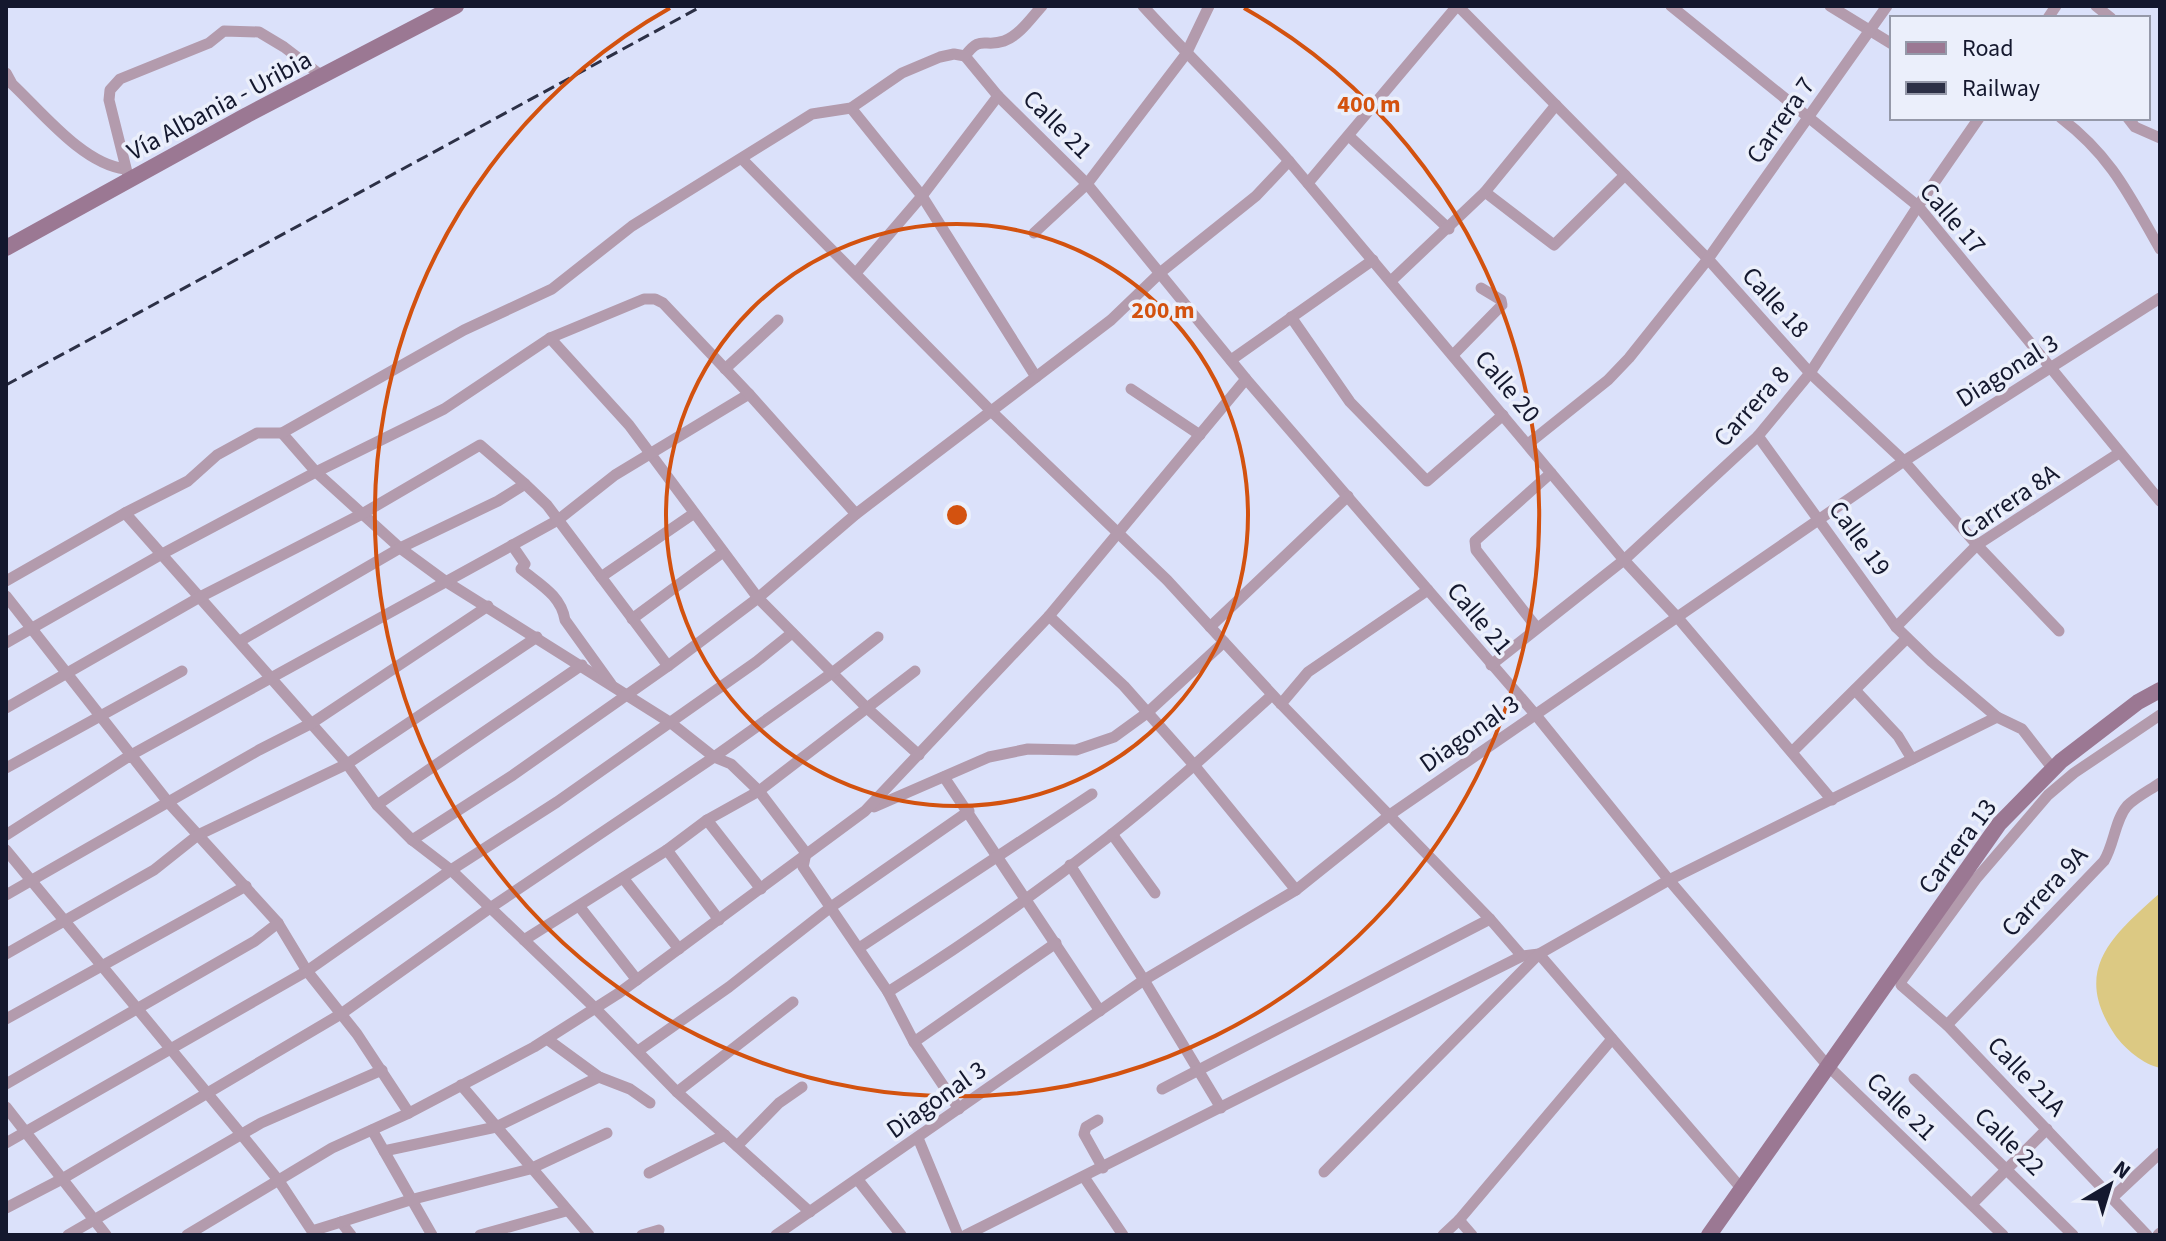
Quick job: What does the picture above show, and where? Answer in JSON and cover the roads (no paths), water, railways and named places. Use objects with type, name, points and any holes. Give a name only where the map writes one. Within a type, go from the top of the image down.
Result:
[{"type":"street","name":"Vía Albania - Uribia","points":[[6,248],[127,174],[456,6]]},
{"type":"street","points":[[6,581],[188,481],[217,455],[257,433],[282,433],[464,330],[552,289],[632,226],[812,114],[851,108],[902,73],[940,57],[954,54],[965,56],[980,41],[993,43],[1014,36],[1042,6]]},
{"type":"street","name":"Calle 20","points":[[1143,6],[1186,54],[1245,110],[1624,560],[1678,618],[1832,800]]},
{"type":"street","points":[[1034,233],[1087,184],[1186,54],[1209,6]]},
{"type":"street","points":[[1308,183],[1458,6]]},
{"type":"street","name":"Calle 18","points":[[1458,6],[1708,259],[1810,373],[1904,461],[1977,545],[2059,631]]},
{"type":"street","name":"Calle 17","points":[[1671,6],[1918,206],[2160,501]]},
{"type":"street","points":[[1830,6],[1890,43]]},
{"type":"street","name":"Carrera 7","points":[[1528,444],[1608,380],[1629,358],[1708,259],[1887,6]]},
{"type":"street","points":[[127,174],[109,94],[120,79],[209,43],[224,31],[259,32],[322,76]]},
{"type":"street","name":"Calle 21","points":[[965,56],[998,96],[1087,184],[1246,379],[1535,714],[1669,880],[1827,1065],[2003,1235]]},
{"type":"street","points":[[6,73],[12,84],[69,139],[95,160],[127,174]]},
{"type":"street","points":[[856,273],[922,196],[998,96]]},
{"type":"street","points":[[1391,281],[1485,192],[1556,105]]},
{"type":"street","points":[[851,108],[922,196],[1036,377]]},
{"type":"street","name":"Carrera 8","points":[[1491,665],[1624,560],[1758,436],[1810,373],[1978,120]]},
{"type":"street","points":[[2063,120],[2113,167],[2160,249]]},
{"type":"street","points":[[2130,120],[2135,127],[2160,138]]},
{"type":"street","points":[[1350,137],[1449,229]]},
{"type":"street","points":[[742,159],[1210,627],[1391,814],[1522,956]]},
{"type":"street","points":[[412,840],[513,775],[668,666],[758,598],[856,514],[1111,320],[1161,272],[1256,196],[1289,161]]},
{"type":"street","points":[[1485,192],[1554,245],[1625,175]]},
{"type":"street","points":[[1231,360],[1373,260]]},
{"type":"street","points":[[1453,355],[1502,305],[1501,300],[1481,288]]},
{"type":"street","name":"Diagonal 3","points":[[776,1235],[1144,980],[1296,890],[1391,814],[1904,461],[2160,298]]},
{"type":"street","points":[[6,643],[162,554],[316,472],[444,409],[550,338],[644,299],[663,303],[856,514]]},
{"type":"street","points":[[1291,317],[1350,402],[1427,481],[1503,415]]},
{"type":"street","points":[[725,369],[778,320]]},
{"type":"street","points":[[550,338],[629,425],[758,598],[868,709],[919,755]]},
{"type":"street","points":[[187,1235],[332,1148],[409,1113],[547,1039],[637,980],[865,811],[1049,616],[1246,379]]},
{"type":"street","points":[[1131,389],[1200,435]]},
{"type":"street","points":[[6,835],[131,755],[558,520],[615,475],[749,394]]},
{"type":"street","points":[[282,433],[316,472],[400,548],[445,581],[671,723],[714,757],[731,764],[759,791],[806,853],[803,867],[888,992],[914,1042],[959,1109]]},
{"type":"street","name":"Calle 19","points":[[1758,436],[1896,627],[1997,717],[2022,729],[2053,769]]},
{"type":"street","points":[[6,708],[200,597],[362,514],[480,445],[525,484],[558,520],[668,666]]},
{"type":"street","name":"Carrera 8A","points":[[1896,627],[1977,545],[2119,453]]},
{"type":"street","points":[[1537,628],[1476,550],[1475,541],[1551,473]]},
{"type":"street","points":[[240,641],[400,548],[498,501],[525,484]]},
{"type":"street","points":[[1210,627],[1348,496]]},
{"type":"street","points":[[125,513],[312,723],[377,805],[412,840],[451,870],[595,1008],[677,1092],[810,1212]]},
{"type":"street","points":[[601,577],[693,514]]},
{"type":"street","points":[[512,545],[525,564],[521,569],[541,582],[563,607],[565,620],[611,684]]},
{"type":"street","points":[[632,619],[723,552]]},
{"type":"street","points":[[888,992],[1112,834],[1308,672],[1428,590]]},
{"type":"street","points":[[6,596],[168,802],[278,923],[307,971],[382,1070],[409,1113]]},
{"type":"street","points":[[6,895],[259,750],[312,723],[488,606]]},
{"type":"street","points":[[1049,616],[1124,686],[1194,765],[1296,890]]},
{"type":"street","points":[[6,1143],[307,971],[671,723],[792,633]]},
{"type":"street","points":[[6,954],[154,870],[198,835],[347,764],[537,637]]},
{"type":"street","points":[[6,1208],[62,1179],[341,1014],[490,908],[714,757],[878,637]]},
{"type":"street","points":[[1792,752],[1907,638]]},
{"type":"street","points":[[865,811],[989,757],[1028,749],[1076,750],[1114,737],[1147,713],[1224,642]]},
{"type":"street","points":[[377,805],[582,665]]},
{"type":"street","points":[[6,768],[182,671]]},
{"type":"street","points":[[524,940],[667,850],[707,820],[759,791],[915,671]]},
{"type":"street","points":[[1855,690],[1898,736],[1912,759]]},
{"type":"street","name":"Carrera 13","points":[[1709,1235],[1999,824],[2053,769],[2138,702],[2160,690]]},
{"type":"street","name":"Calle 21A","points":[[2147,1235],[1947,1025],[1902,988],[1902,980],[1976,879],[2048,795],[2074,773],[2160,715]]},
{"type":"street","points":[[1324,1172],[1539,954],[1669,880],[1997,717]]},
{"type":"street","points":[[944,777],[1100,1011]]},
{"type":"street","name":"Carrera 9A","points":[[1947,1025],[2104,861],[2128,804],[2160,783]]},
{"type":"street","points":[[859,948],[1092,794]]},
{"type":"street","points":[[638,1051],[729,987],[831,907],[969,811]]},
{"type":"street","points":[[707,820],[761,889]]},
{"type":"street","points":[[1112,834],[1155,893]]},
{"type":"street","points":[[6,850],[139,1007],[279,1181],[308,1233],[410,1200],[530,1169],[607,1133]]},
{"type":"street","points":[[667,850],[719,920]]},
{"type":"street","points":[[1070,865],[1200,1069],[1221,1108]]},
{"type":"street","points":[[623,878],[679,949]]},
{"type":"street","points":[[6,1019],[246,886]]},
{"type":"street","points":[[579,906],[637,980]]},
{"type":"street","points":[[1162,1089],[1490,919]]},
{"type":"street","points":[[6,1084],[255,941],[278,923]]},
{"type":"street","points":[[914,1042],[1056,943]]},
{"type":"street","points":[[966,1235],[1522,956],[1539,954]]},
{"type":"street","points":[[1539,954],[1741,1188]]},
{"type":"street","points":[[677,1092],[793,1002]]},
{"type":"street","points":[[547,1039],[599,1077],[630,1089],[650,1103]]},
{"type":"street","points":[[1443,1235],[1612,1039]]},
{"type":"street","points":[[68,1235],[241,1134],[382,1070]]},
{"type":"street","points":[[384,1151],[496,1127],[599,1077]]},
{"type":"street","name":"Calle 22","points":[[1914,1079],[2073,1235]]},
{"type":"street","points":[[461,1085],[589,1235]]},
{"type":"street","points":[[737,1146],[779,1103],[802,1087]]},
{"type":"street","points":[[6,1107],[106,1235]]},
{"type":"street","points":[[1098,1120],[1086,1127],[1084,1134],[1103,1168]]},
{"type":"street","points":[[1972,1204],[2047,1129]]},
{"type":"street","points":[[372,1130],[432,1235]]},
{"type":"street","points":[[649,1173],[725,1135]]},
{"type":"street","points":[[918,1138],[958,1235]]},
{"type":"street","points":[[2112,1198],[2160,1153]]},
{"type":"street","points":[[1084,1177],[1123,1235]]},
{"type":"street","points":[[858,1180],[901,1235]]},
{"type":"street","points":[[480,1235],[566,1211]]},
{"type":"street","points":[[1459,1220],[1472,1235]]},
{"type":"street","points":[[341,1222],[351,1235]]},
{"type":"street","points":[[642,1235],[659,1230]]},
{"type":"railway","points":[[6,385],[702,6]]}]
